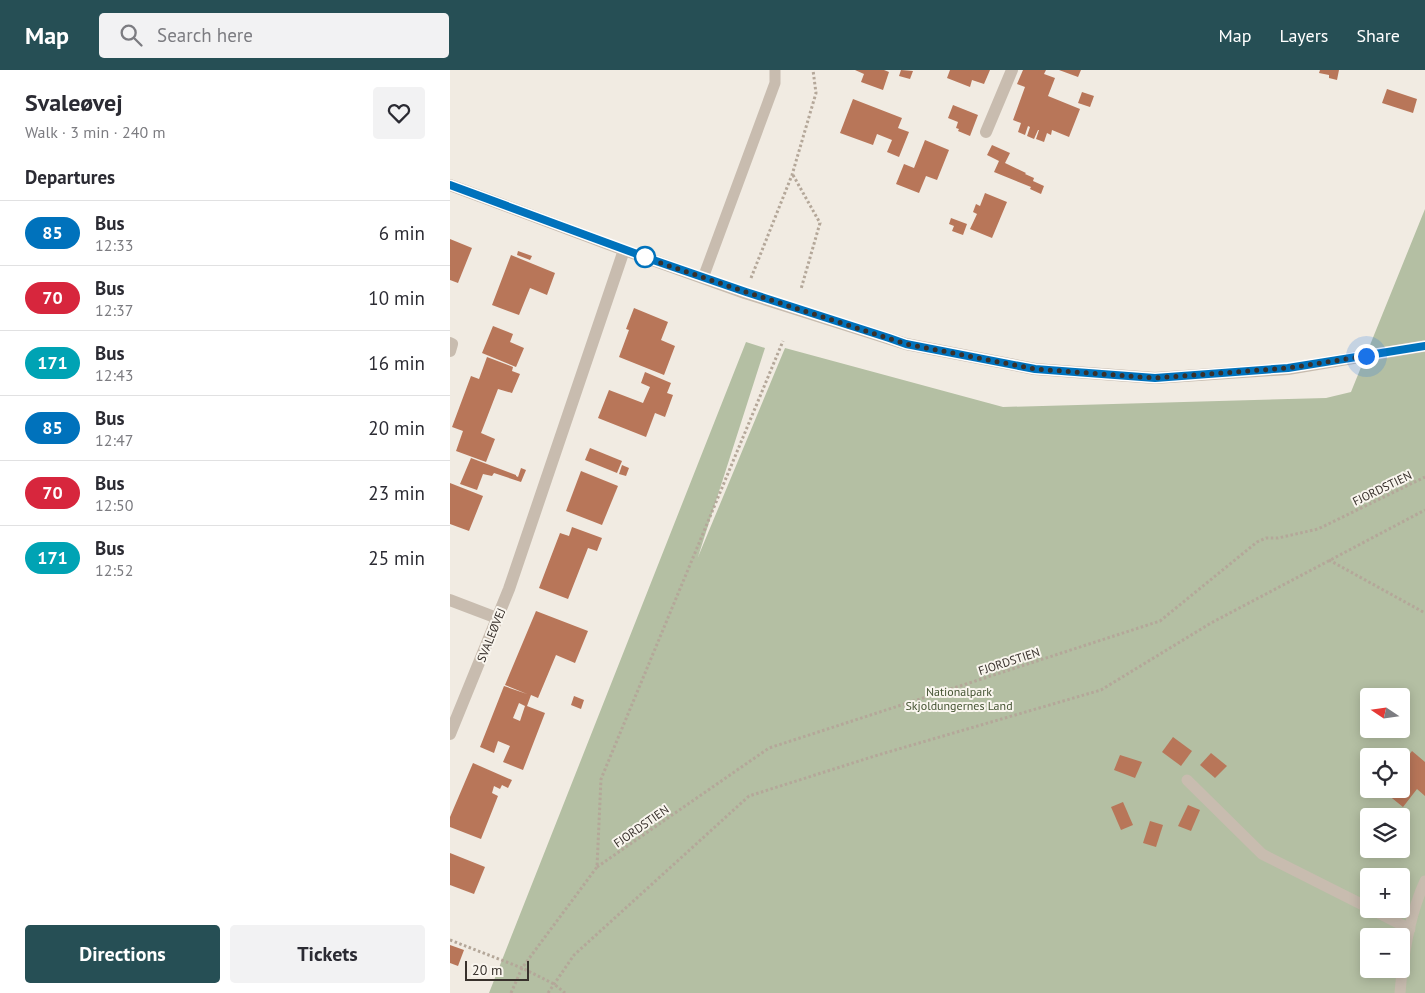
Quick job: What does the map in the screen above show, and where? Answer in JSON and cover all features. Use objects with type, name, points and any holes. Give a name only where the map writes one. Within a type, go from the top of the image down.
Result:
[{"type":"street","points":[[986,132],[1012,70]]},
{"type":"street","points":[[450,185],[703,278],[906,344],[1035,369],[1155,378],[1288,368],[1425,346]]},
{"type":"street","name":"SVALEØVEJ","points":[[450,734],[509,590],[624,250]]},
{"type":"street","points":[[450,343],[452,344],[450,351]]},
{"type":"street","points":[[450,600],[497,618]]},
{"type":"lane","points":[[703,278],[776,83],[775,70]]},
{"type":"lane","points":[[1187,780],[1262,854],[1360,903]]},
{"type":"lane","points":[[1410,929],[1417,899],[1425,881]]},
{"type":"lane","points":[[1389,918],[1408,928]]},
{"type":"lane","points":[[1400,993],[1401,978]]},
{"type":"path","points":[[746,292],[792,175],[816,92],[813,70]]},
{"type":"path","points":[[792,175],[820,223],[801,289]]},
{"type":"path","points":[[597,867],[600,779],[782,341]]},
{"type":"path","name":"FJORDSTIEN","points":[[511,993],[522,968],[597,867],[769,748],[1160,621],[1257,542],[1266,538],[1278,538],[1318,530],[1425,477]]},
{"type":"path","points":[[548,993],[574,955],[749,796],[878,755],[1101,690],[1211,623],[1425,510]]},
{"type":"path","points":[[1329,560],[1425,612]]},
{"type":"path","points":[[450,940],[522,968],[554,984],[565,993]]},
{"type":"green space","name":"Nationalpark Skjoldungernes Land","points":[[1425,209],[1425,993],[489,993],[746,342],[765,348],[698,557],[785,348],[1003,407],[1326,398],[1351,392]]},
{"type":"building","points":[[855,70],[884,70],[889,72],[883,90],[861,82],[864,74]]},
{"type":"building","points":[[901,70],[913,71],[910,79],[899,76]]},
{"type":"building","points":[[950,70],[990,70],[984,84],[972,80],[970,87],[947,78]]},
{"type":"building","points":[[1023,70],[1046,70],[1044,74],[1055,78],[1048,96],[1080,109],[1069,137],[1052,130],[1051,135],[1047,133],[1044,142],[1036,139],[1039,130],[1034,139],[1027,136],[1030,127],[1028,126],[1025,135],[1018,132],[1021,123],[1013,120],[1025,87],[1017,84]]},
{"type":"building","points":[[1059,70],[1081,70],[1078,77]]},
{"type":"building","points":[[1320,70],[1339,70],[1337,80],[1329,78],[1329,75],[1319,73]]},
{"type":"building","points":[[1387,89],[1417,99],[1413,113],[1382,103]]},
{"type":"building","points":[[1082,92],[1094,96],[1090,107],[1078,103]]},
{"type":"building","points":[[853,99],[902,118],[898,128],[909,132],[899,157],[887,152],[892,140],[877,134],[873,145],[840,133]]},
{"type":"building","points":[[953,105],[978,115],[970,136],[958,131],[959,129],[956,128],[958,122],[948,118]]},
{"type":"building","points":[[925,140],[949,150],[937,180],[926,176],[919,193],[896,184],[904,164],[914,168]]},
{"type":"building","points":[[992,145],[1010,153],[1005,163],[1026,173],[1034,178],[1033,181],[1044,186],[1041,194],[1030,189],[1031,187],[994,172],[999,161],[987,155]]},
{"type":"building","points":[[985,193],[1007,202],[992,238],[970,229],[977,214],[973,212],[976,204],[980,206]]},
{"type":"building","points":[[951,218],[967,224],[963,235],[952,231],[954,226],[949,224]]},
{"type":"building","points":[[450,239],[472,248],[458,283],[450,280]]},
{"type":"building","points":[[518,251],[532,256],[530,260],[517,255]]},
{"type":"building","points":[[511,255],[555,273],[547,295],[530,288],[519,315],[492,305]]},
{"type":"building","points":[[634,308],[668,322],[661,340],[675,346],[664,375],[619,357],[629,330],[626,329]]},
{"type":"building","points":[[493,326],[513,334],[510,342],[524,348],[516,367],[482,353]]},
{"type":"building","points":[[487,357],[513,367],[512,371],[520,374],[512,393],[498,389],[481,433],[495,439],[486,462],[456,451],[463,431],[452,427],[471,376],[479,379]]},
{"type":"building","points":[[645,372],[671,383],[667,393],[673,395],[665,417],[655,413],[646,437],[598,418],[609,390],[643,403],[650,387],[641,383]]},
{"type":"building","points":[[590,448],[622,461],[617,473],[585,460]]},
{"type":"building","points":[[471,458],[518,477],[521,468],[526,470],[521,482],[494,473],[492,476],[483,474],[477,490],[460,484]]},
{"type":"building","points":[[622,465],[629,468],[626,476],[619,474]]},
{"type":"building","points":[[581,471],[618,486],[602,525],[566,511]]},
{"type":"building","points":[[450,483],[483,496],[469,531],[450,524]]},
{"type":"building","points":[[572,527],[602,538],[597,551],[588,548],[568,599],[539,588],[560,533],[569,536]]},
{"type":"building","points":[[536,611],[588,631],[575,663],[556,655],[538,698],[531,695],[527,706],[545,713],[523,770],[503,762],[510,746],[498,741],[494,753],[480,747],[504,686],[527,694],[505,685]],"holes":[[[519,703],[525,706],[520,721],[513,718]]]},
{"type":"building","points":[[574,696],[584,700],[581,709],[571,705]]},
{"type":"building","points":[[1173,737],[1192,751],[1181,766],[1162,752]]},
{"type":"building","points":[[1412,751],[1425,762],[1425,796],[1417,789],[1410,798],[1410,754]]},
{"type":"building","points":[[1211,753],[1227,766],[1215,778],[1200,765]]},
{"type":"building","points":[[1120,755],[1142,762],[1135,778],[1114,770]]},
{"type":"building","points":[[473,763],[512,780],[508,788],[502,785],[500,789],[494,786],[492,793],[498,796],[481,839],[450,827],[450,817]]},
{"type":"building","points":[[1392,798],[1410,798],[1403,807]]},
{"type":"building","points":[[1123,802],[1133,825],[1121,830],[1111,807]]},
{"type":"building","points":[[1188,805],[1200,810],[1191,831],[1178,826]]},
{"type":"building","points":[[1150,821],[1163,825],[1156,847],[1143,843]]},
{"type":"building","points":[[450,853],[485,867],[474,894],[450,885]]},
{"type":"building","points":[[450,945],[464,950],[458,966],[450,963]]},
{"type":"bus line","name":"85","points":[[450,185],[624,250],[906,344],[1035,369],[1155,378],[1288,368],[1425,346]]},
{"type":"route","points":[[645,257],[640,256],[906,344],[1035,369],[1155,378],[1288,368],[1366,356]]}]
